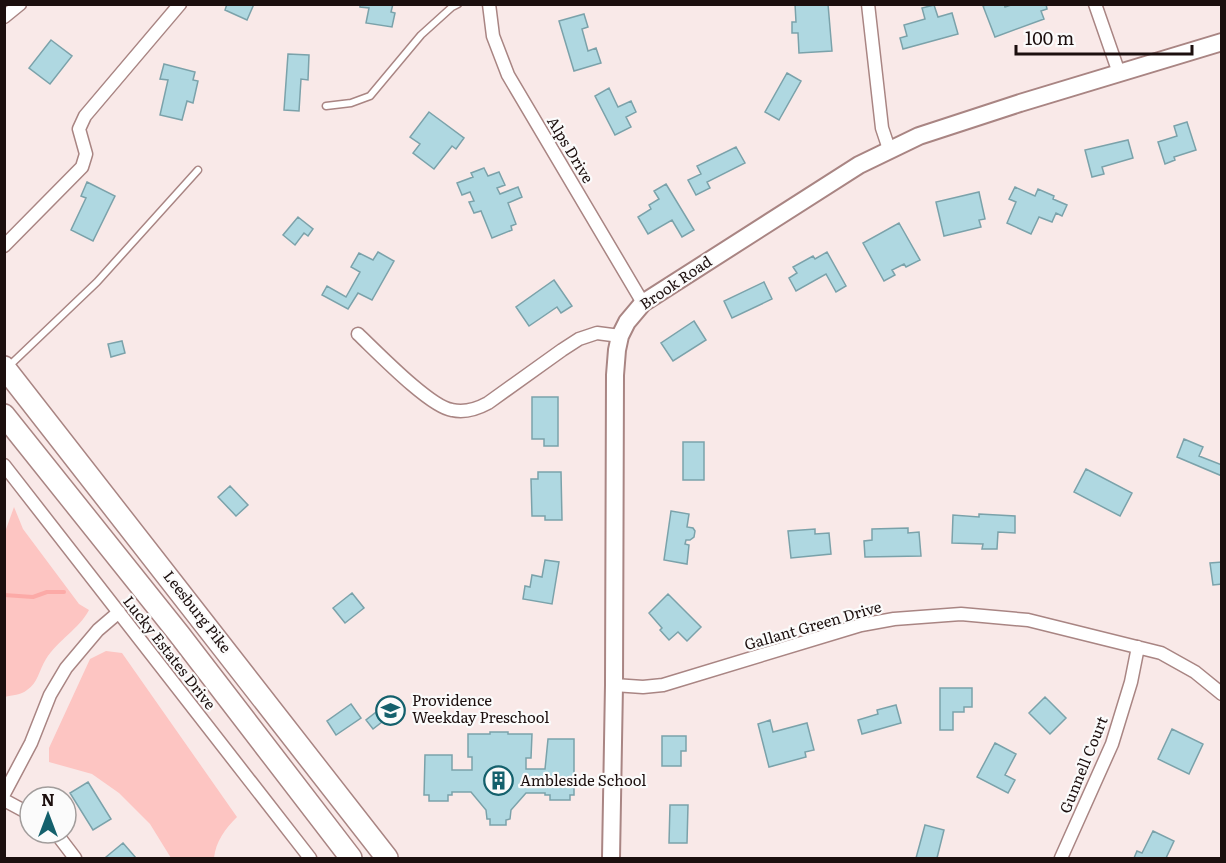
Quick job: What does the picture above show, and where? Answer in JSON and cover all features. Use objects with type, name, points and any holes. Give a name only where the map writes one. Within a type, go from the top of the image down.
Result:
[{"type":"highway","name":"Leesburg Pike","points":[[5,374],[43,437],[57,448],[75,456],[387,858]]},
{"type":"highway","name":"Leesburg Pike","points":[[4,415],[179,634],[351,858]]},
{"type":"street","points":[[4,17],[20,4]]},
{"type":"street","points":[[4,246],[82,167],[86,154],[79,129],[85,116],[180,4]]},
{"type":"street","points":[[868,4],[882,128],[889,149]]},
{"type":"street","points":[[1095,4],[1119,73]]},
{"type":"street","name":"Alps Drive","points":[[489,5],[494,36],[508,75],[643,303]]},
{"type":"street","name":"Brook Road","points":[[611,858],[615,375],[616,350],[627,322],[643,303],[844,174],[889,149],[919,136],[1010,106],[1221,42]]},
{"type":"street","points":[[358,334],[430,400],[451,410],[463,411],[477,409],[488,403],[579,339],[597,333],[620,336]]},
{"type":"street","name":"Lucky Estates Drive","points":[[4,465],[310,858]]},
{"type":"street","points":[[4,794],[31,743],[50,695],[66,668],[93,636],[119,612]]},
{"type":"street","name":"Gallant Green Drive","points":[[614,685],[643,687],[663,685],[861,625],[894,618],[983,615],[1028,620],[1161,653],[1195,672],[1221,694]]},
{"type":"street","name":"Gunnell Court","points":[[1061,858],[1112,744],[1131,682],[1138,647]]},
{"type":"street","points":[[4,800],[18,808]]},
{"type":"street","points":[[65,845],[75,858]]},
{"type":"lane","points":[[326,106],[351,103],[370,96],[421,35],[458,4]]},
{"type":"lane","points":[[484,4],[489,5]]},
{"type":"lane","points":[[5,374],[97,282],[198,170]]},
{"type":"shaded area","points":[[14,507],[23,529],[79,604],[89,610],[80,623],[51,652],[31,687],[22,693],[5,697],[5,532]]},
{"type":"shaded area","points":[[106,651],[122,653],[237,817],[222,836],[214,858],[171,858],[150,824],[119,793],[92,774],[49,762],[49,748],[90,659]]},
{"type":"building","points":[[227,4],[254,4],[247,20],[225,10]]},
{"type":"building","points":[[360,4],[393,4],[391,12],[395,13],[392,27],[366,23],[369,8],[360,7]]},
{"type":"building","points":[[795,4],[828,4],[832,51],[799,53],[798,33],[792,33],[792,22],[796,22]]},
{"type":"building","points":[[1004,4],[1005,7],[1014,4],[1046,4],[1047,9],[1041,11],[1044,19],[995,37],[983,6]]},
{"type":"building","points":[[934,5],[938,17],[952,13],[958,34],[903,49],[900,38],[907,36],[904,25],[925,19],[922,8]]},
{"type":"building","points":[[584,14],[588,27],[582,29],[588,51],[596,48],[601,63],[574,71],[559,21]]},
{"type":"building","points":[[51,40],[72,56],[50,84],[29,68]]},
{"type":"building","points":[[288,54],[309,55],[308,80],[301,79],[299,111],[284,110]]},
{"type":"building","points":[[164,64],[195,72],[193,80],[198,81],[193,103],[187,101],[182,120],[160,115],[168,80],[160,79]]},
{"type":"building","points":[[787,73],[801,81],[779,120],[765,112]]},
{"type":"building","points":[[609,88],[618,107],[631,101],[636,112],[626,117],[631,127],[615,135],[595,96]]},
{"type":"building","points":[[429,112],[464,138],[456,149],[452,146],[434,169],[413,153],[420,144],[410,137]]},
{"type":"building","points":[[1187,122],[1196,150],[1174,157],[1175,160],[1165,164],[1158,142],[1177,136],[1174,126]]},
{"type":"building","points":[[1128,140],[1133,158],[1102,167],[1104,174],[1092,177],[1085,150]]},
{"type":"building","points":[[736,147],[745,163],[707,182],[710,188],[696,195],[688,180],[701,174],[697,166]]},
{"type":"building","points":[[484,168],[488,176],[499,172],[505,185],[497,188],[500,194],[518,187],[522,197],[508,203],[516,224],[511,226],[512,230],[492,238],[481,211],[474,213],[469,202],[474,201],[470,192],[462,195],[457,183],[473,177],[471,173]]},
{"type":"building","points":[[87,182],[115,196],[93,241],[71,230],[86,198],[81,196]]},
{"type":"building","points":[[666,184],[694,230],[682,237],[672,220],[648,234],[638,217],[651,209],[649,205],[659,199],[654,191]]},
{"type":"building","points":[[1015,187],[1035,196],[1038,189],[1054,196],[1053,199],[1067,205],[1062,216],[1056,213],[1052,222],[1039,217],[1031,234],[1007,223],[1016,202],[1009,199]]},
{"type":"building","points":[[979,192],[985,219],[979,220],[981,227],[944,236],[936,202]]},
{"type":"building","points":[[298,217],[313,229],[308,236],[304,233],[295,245],[283,235]]},
{"type":"building","points":[[899,223],[920,260],[906,267],[904,264],[892,270],[895,275],[884,281],[863,243]]},
{"type":"building","points":[[378,252],[394,261],[372,300],[358,293],[348,309],[322,295],[327,286],[346,297],[360,272],[351,267],[359,253],[373,260]]},
{"type":"building","points":[[827,252],[846,286],[836,292],[826,274],[796,291],[789,278],[797,273],[793,267],[813,256],[815,259]]},
{"type":"building","points":[[554,280],[572,306],[561,313],[557,307],[529,326],[516,307]]},
{"type":"building","points":[[764,282],[772,299],[732,318],[724,301]]},
{"type":"building","points":[[694,321],[706,340],[673,361],[661,343]]},
{"type":"building","points":[[122,341],[125,353],[111,357],[108,344]]},
{"type":"building","points":[[532,397],[558,397],[558,446],[544,446],[544,439],[532,439]]},
{"type":"building","points":[[1184,439],[1203,447],[1199,456],[1222,465],[1222,476],[1177,457]]},
{"type":"building","points":[[683,442],[704,442],[704,480],[683,480]]},
{"type":"building","points":[[1086,469],[1132,493],[1120,516],[1074,492]]},
{"type":"building","points":[[538,472],[561,472],[562,520],[545,520],[545,516],[532,516],[531,479],[538,479]]},
{"type":"building","points":[[230,486],[248,505],[236,516],[218,497]]},
{"type":"building","points":[[671,511],[689,514],[687,527],[695,531],[694,537],[686,540],[685,544],[689,545],[687,564],[664,560]]},
{"type":"building","points":[[979,514],[1015,516],[1015,533],[998,532],[997,549],[982,549],[983,544],[952,543],[953,515],[979,517]]},
{"type":"building","points":[[908,528],[908,533],[919,532],[921,556],[865,557],[864,541],[872,540],[872,529]]},
{"type":"building","points":[[815,529],[815,534],[829,533],[831,554],[791,558],[788,531]]},
{"type":"building","points":[[545,560],[559,562],[552,604],[523,599],[525,586],[530,587],[532,575],[542,577]]},
{"type":"building","points":[[1222,562],[1222,584],[1213,585],[1210,563]]},
{"type":"building","points":[[352,593],[364,608],[345,623],[333,608]]},
{"type":"building","points":[[668,594],[701,627],[687,641],[678,632],[669,640],[649,613]]},
{"type":"building","points":[[940,688],[972,688],[972,707],[964,707],[964,712],[953,712],[953,730],[940,730]]},
{"type":"building","points":[[1045,697],[1066,718],[1050,734],[1029,713]]},
{"type":"building","points":[[351,704],[361,718],[336,735],[327,721]]},
{"type":"building","points":[[896,705],[901,723],[862,734],[858,720],[878,714],[877,710]]},
{"type":"building","points":[[380,709],[387,718],[373,729],[366,720]]},
{"type":"building","points":[[770,720],[773,732],[807,723],[814,750],[805,752],[806,757],[769,767],[758,724]]},
{"type":"building","points":[[1172,729],[1203,744],[1189,774],[1158,759]]},
{"type":"building","name":"Ambleside School","points":[[490,732],[532,734],[531,758],[526,758],[526,769],[545,769],[548,739],[574,739],[574,795],[570,795],[570,800],[550,800],[550,795],[545,795],[545,793],[526,793],[511,810],[510,819],[506,820],[506,825],[490,825],[486,810],[471,792],[452,792],[452,795],[448,795],[448,801],[429,801],[429,795],[424,795],[425,755],[452,755],[452,770],[472,770],[472,757],[468,757],[468,734],[490,734]]},
{"type":"building","points":[[662,736],[686,736],[686,751],[681,751],[681,766],[662,766]]},
{"type":"building","points":[[995,743],[1016,754],[1005,775],[1015,780],[1008,793],[977,777]]},
{"type":"building","points":[[88,782],[111,819],[93,830],[78,806],[78,788]]},
{"type":"building","points":[[670,805],[688,805],[687,843],[669,843]]},
{"type":"building","points":[[925,825],[944,830],[937,858],[916,858]]},
{"type":"building","points":[[1153,831],[1174,841],[1166,858],[1134,858],[1137,851],[1142,853]]},
{"type":"building","points":[[123,843],[136,858],[106,857]]},
{"type":"waterway","points":[[4,595],[33,597],[47,592],[64,592]]},
{"type":"place","name":"Providence Weekday Preschool","points":[[391,710]]},
{"type":"place","name":"Ambleside School","points":[[499,781]]}]
